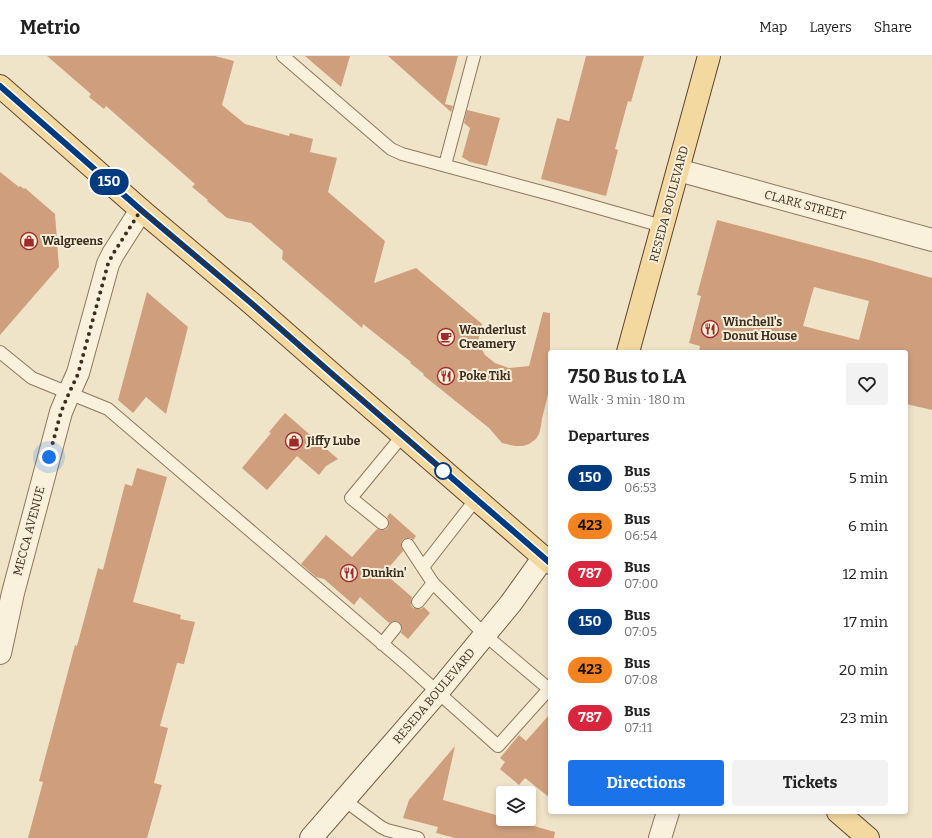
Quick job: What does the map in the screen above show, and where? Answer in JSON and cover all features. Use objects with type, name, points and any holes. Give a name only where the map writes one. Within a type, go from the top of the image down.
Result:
[{"type":"main road","name":"RESEDA BOULEVARD","points":[[629,350],[709,56]]},
{"type":"main road","points":[[0,86],[141,210],[250,302],[476,499],[548,556]]},
{"type":"main road","points":[[840,814],[868,838]]},
{"type":"street","name":"CLARK STREET","points":[[678,170],[932,240]]},
{"type":"street","name":"MECCA AVENUE","points":[[0,653],[13,593],[61,412],[78,374],[108,264],[141,210]]},
{"type":"street","name":"RESEDA BOULEVARD","points":[[311,838],[437,693],[548,556]]},
{"type":"street","points":[[660,838],[667,814]]},
{"type":"lane","points":[[283,56],[390,149],[402,154],[662,226]]},
{"type":"lane","points":[[445,165],[474,56]]},
{"type":"lane","points":[[0,352],[32,378],[108,409],[382,644],[498,746],[548,691]]},
{"type":"lane","points":[[382,523],[351,498],[403,436]]},
{"type":"lane","points":[[423,567],[476,499]]},
{"type":"lane","points":[[408,545],[433,583],[485,635],[548,687]]},
{"type":"lane","points":[[418,602],[433,583]]},
{"type":"lane","points":[[382,644],[395,628]]},
{"type":"lane","points":[[344,800],[381,827],[418,838]]},
{"type":"building","points":[[47,56],[215,56],[234,61],[222,105],[245,124],[289,136],[290,133],[313,139],[310,152],[337,158],[328,192],[385,241],[374,283],[416,268],[482,324],[478,342],[485,355],[495,363],[509,368],[529,366],[543,312],[550,313],[548,394],[539,434],[536,439],[523,446],[502,443],[489,428],[423,375],[424,374],[410,363],[411,362],[363,324],[362,328],[282,259],[283,251],[251,223],[227,218],[192,187],[195,184],[106,106],[104,109],[89,97],[91,94]]},
{"type":"building","points":[[305,56],[350,56],[341,87]]},
{"type":"building","points":[[388,56],[458,56],[445,104],[453,106],[451,112]]},
{"type":"building","points":[[586,56],[644,56],[631,102],[628,101],[615,149],[618,150],[606,196],[541,179],[557,118],[569,121]]},
{"type":"building","points":[[467,110],[500,118],[487,166],[470,162],[462,157],[470,128],[464,123]]},
{"type":"building","name":"Walgreens","points":[[0,172],[19,187],[25,188],[55,214],[59,267],[0,335]]},
{"type":"building","points":[[717,220],[932,278],[932,410],[908,404],[908,350],[699,350],[700,346],[689,343],[701,296],[697,295]],"holes":[[[814,287],[869,301],[859,340],[803,326]]]},
{"type":"building","points":[[147,292],[188,327],[166,414],[146,397],[133,413],[118,400]]},
{"type":"building","points":[[285,413],[338,459],[326,466],[319,475],[297,456],[267,490],[242,468],[271,433],[269,432]]},
{"type":"building","points":[[137,468],[167,477],[133,602],[181,615],[180,619],[195,622],[184,664],[177,663],[160,726],[168,728],[154,783],[162,785],[147,838],[28,838],[43,782],[39,781],[75,645],[77,646],[98,568],[103,570],[125,484],[132,486]]},
{"type":"building","points":[[390,513],[416,536],[413,540],[411,538],[407,538],[402,541],[401,546],[403,551],[384,573],[412,597],[411,605],[413,608],[421,609],[424,607],[430,613],[408,639],[401,633],[402,626],[399,622],[393,621],[389,623],[360,597],[354,605],[324,579],[316,577],[301,564],[326,535],[352,557],[377,529],[385,530],[388,528],[389,520],[387,517]]},
{"type":"building","points":[[548,716],[548,796],[525,778],[519,785],[500,769],[505,762],[500,758],[519,735],[526,741]]},
{"type":"building","points":[[455,746],[443,800],[496,815],[496,826],[534,826],[555,832],[554,838],[455,838],[436,833],[438,827],[403,818],[409,800]]},
{"type":"bus line","name":"150","points":[[0,86],[141,210],[250,302],[548,561]]},
{"type":"place","name":"Walgreens","points":[[29,241]]},
{"type":"place","name":"Winchell's Donut House","points":[[710,329]]},
{"type":"place","name":"Wanderlust Creamery","points":[[446,337]]},
{"type":"place","name":"Poke Tiki","points":[[446,376]]},
{"type":"place","name":"Jiffy Lube","points":[[294,441]]},
{"type":"place","name":"Dunkin'","points":[[349,573]]},
{"type":"route","points":[[49,457],[61,412],[78,374],[108,264],[141,210],[250,302],[445,472],[443,471]]}]
